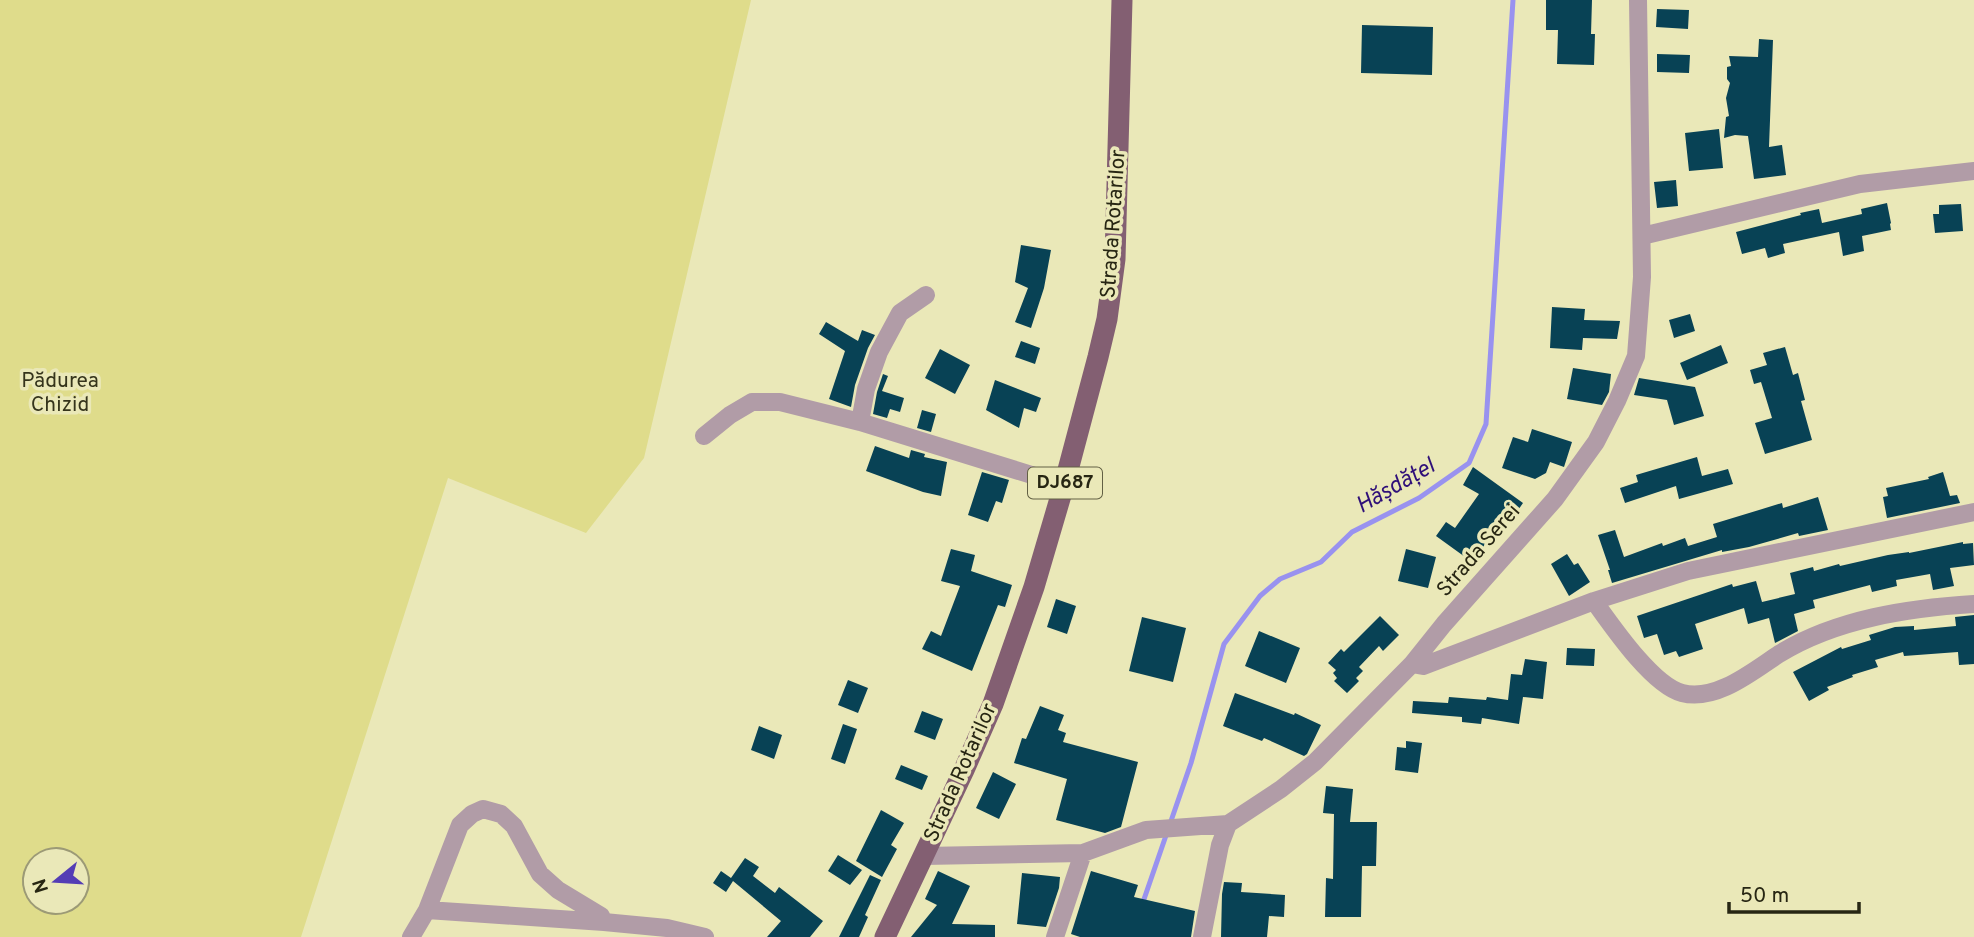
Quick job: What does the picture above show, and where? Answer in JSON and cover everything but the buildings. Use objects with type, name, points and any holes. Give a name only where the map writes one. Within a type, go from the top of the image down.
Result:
[{"type":"main road","name":"Strada Rotarilor","points":[[885,937],[993,704],[1034,587],[1098,357],[1115,259],[1122,0]]},
{"type":"street","name":"Strada Serei","points":[[924,856],[1083,853],[1146,830],[1228,824],[1281,789],[1315,762],[1412,664],[1555,499],[1595,442],[1617,401],[1636,356],[1642,277],[1638,0]]},
{"type":"street","points":[[1642,236],[1860,184],[1974,171]]},
{"type":"street","points":[[860,422],[866,389],[879,352],[900,313],[926,295]]},
{"type":"street","points":[[704,436],[730,415],[752,402],[780,402],[860,422],[1064,485]]},
{"type":"street","points":[[1412,664],[1423,666],[1594,601],[1688,571],[1974,512]]},
{"type":"street","points":[[1594,601],[1615,630],[1656,675],[1682,693],[1701,694],[1732,683],[1797,644],[1862,619],[1942,606],[1974,604]]},
{"type":"street","points":[[1444,624],[1457,653]]},
{"type":"street","points":[[411,937],[427,910],[460,825],[472,814],[484,809],[501,814],[514,826],[540,874],[558,890],[601,916],[604,922]]},
{"type":"street","points":[[1202,937],[1220,845],[1228,824]]},
{"type":"street","points":[[1055,937],[1083,853]]},
{"type":"street","points":[[427,910],[667,928],[705,937]]},
{"type":"green space","name":"Pădurea Chizid","points":[[0,0],[751,0],[644,458],[586,533],[448,478],[301,937],[0,937]]},
{"type":"waterway","name":"Hășdățel","points":[[1142,905],[1191,763],[1224,644],[1260,596],[1280,579],[1321,562],[1352,532],[1419,498],[1469,463],[1486,424],[1513,0]]}]
